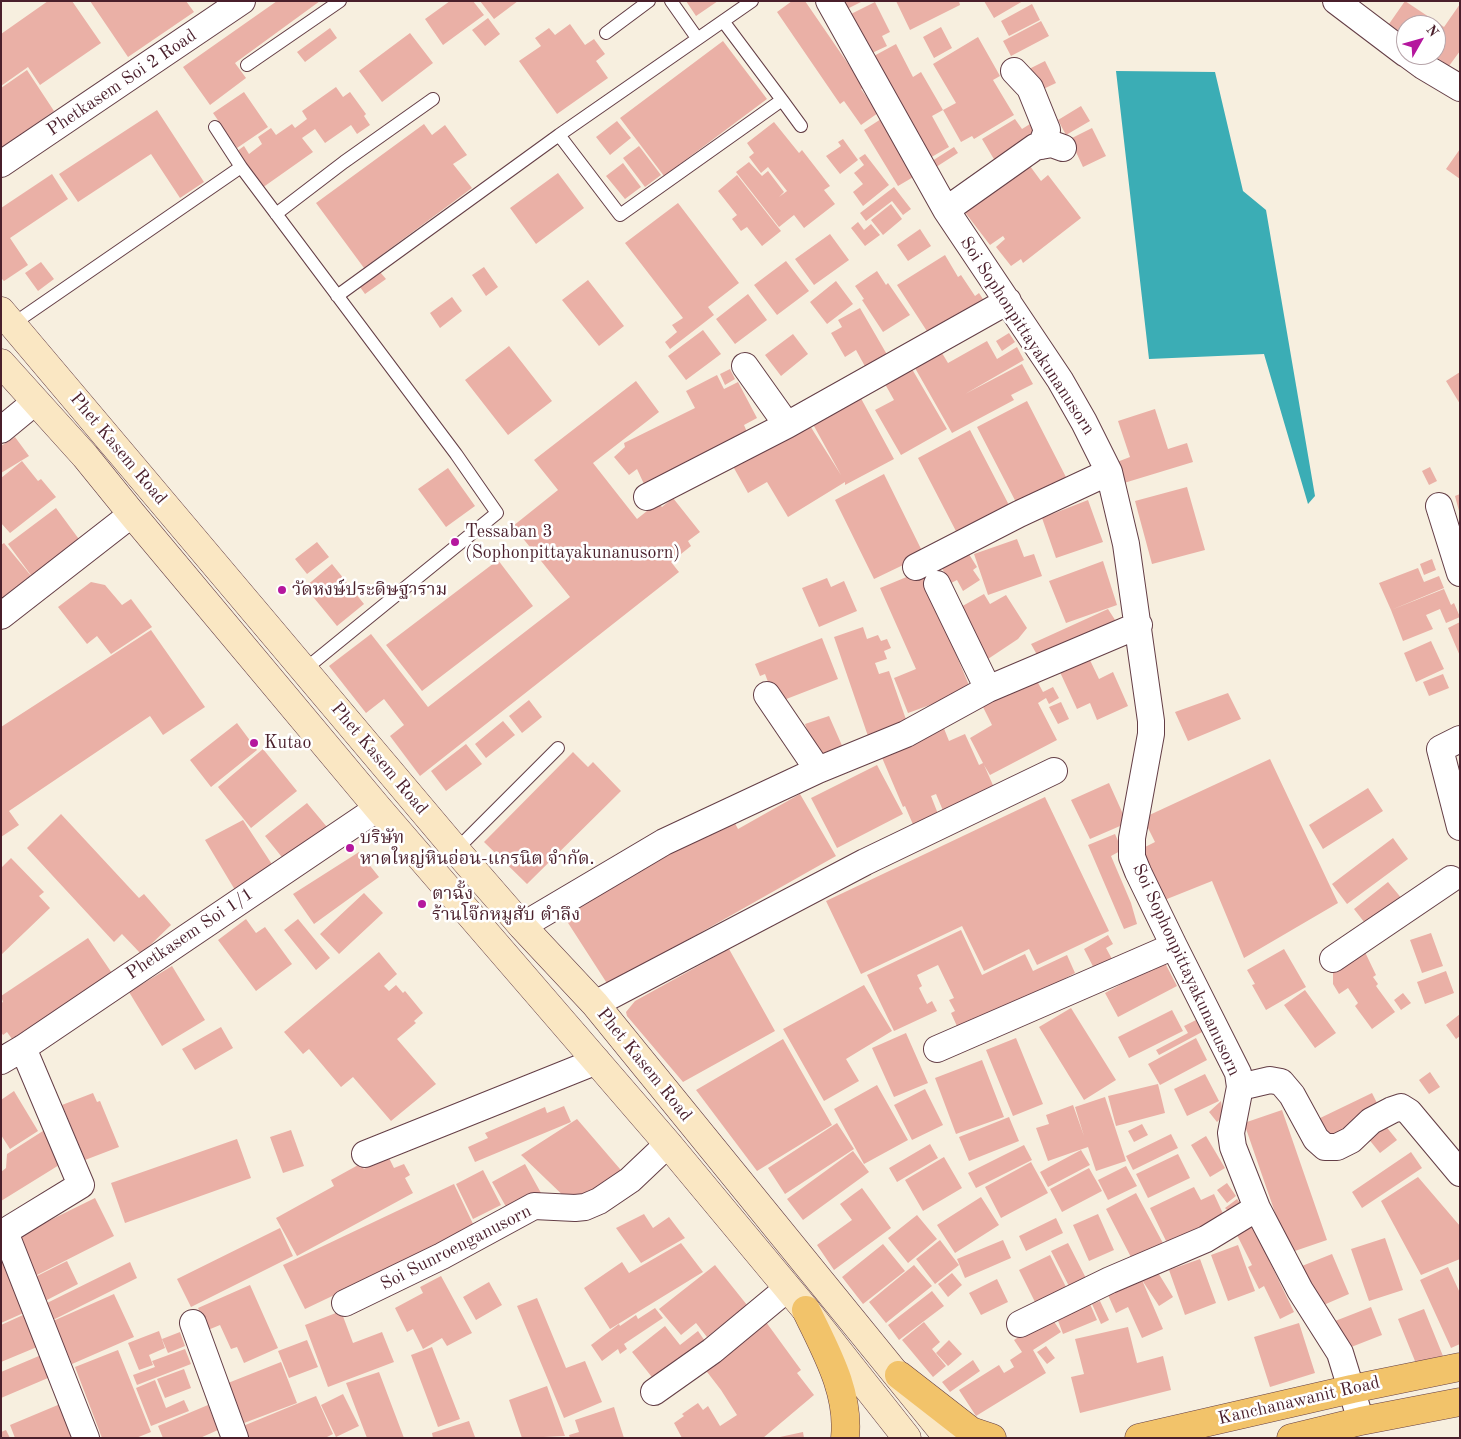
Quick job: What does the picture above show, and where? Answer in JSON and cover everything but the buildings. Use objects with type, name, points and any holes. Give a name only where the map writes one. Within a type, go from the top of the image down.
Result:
[{"type":"main road","name":"Phet Kasem Road","points":[[7,318],[456,850],[522,926],[595,1004],[948,1438]]},
{"type":"main road","name":"Phet Kasem Road","points":[[1,364],[84,456],[378,808],[668,1144],[806,1310],[907,1438]]},
{"type":"main road","points":[[84,456],[110,440]]},
{"type":"main road","points":[[432,869],[456,850]]},
{"type":"main road","points":[[806,1310],[841,1390],[846,1417],[845,1438]]},
{"type":"main road","name":"Kanchanawanit Road","points":[[1139,1438],[1352,1389],[1460,1367]]},
{"type":"main road","points":[[898,1375],[971,1431],[992,1438]]},
{"type":"main road","name":"Kanchanawanit Road","points":[[1291,1438],[1362,1426],[1460,1402]]},
{"type":"street","name":"Phetkasem Soi 2 Road","points":[[1,164],[242,1]]},
{"type":"street","name":"Soi Sophonpittayakunanusorn","points":[[829,1],[895,122],[946,210],[1060,380],[1110,472],[1122,520],[1139,625],[1152,727],[1132,838],[1132,856],[1174,946],[1235,1067],[1240,1087],[1231,1136],[1233,1146],[1257,1208],[1300,1290],[1340,1353],[1362,1426]]},
{"type":"street","points":[[1336,1],[1396,46]]},
{"type":"street","points":[[1422,65],[1460,88]]},
{"type":"street","points":[[946,210],[1035,147],[1052,147],[1048,130],[1030,88],[1014,71]]},
{"type":"street","points":[[647,497],[787,425],[1008,301]]},
{"type":"street","points":[[745,366],[787,425]]},
{"type":"street","points":[[1,430],[34,402]]},
{"type":"street","points":[[916,567],[1019,514],[1110,472]]},
{"type":"street","points":[[1439,506],[1460,573]]},
{"type":"street","points":[[1,616],[132,514]]},
{"type":"street","points":[[937,584],[988,689]]},
{"type":"street","points":[[522,926],[664,842],[818,770],[906,734],[988,689],[1139,625]]},
{"type":"street","points":[[767,695],[818,770]]},
{"type":"street","points":[[1450,744],[1460,827]]},
{"type":"street","points":[[595,1004],[865,862],[1054,771]]},
{"type":"street","name":"Phetkasem Soi 1/1","points":[[1,1060],[23,1048],[378,808]]},
{"type":"street","points":[[1333,959],[1457,884]]},
{"type":"street","points":[[937,1049],[1174,946]]},
{"type":"street","points":[[23,1048],[81,1184],[3,1233],[86,1438]]},
{"type":"street","points":[[365,1154],[596,1061]]},
{"type":"street","points":[[1240,1087],[1270,1080],[1281,1082],[1292,1094],[1316,1139],[1325,1147],[1337,1148],[1350,1140],[1371,1121],[1402,1107],[1409,1112],[1460,1173]]},
{"type":"street","name":"Soi Sunroenganusorn","points":[[346,1303],[442,1256],[534,1206],[574,1208],[585,1207],[599,1201],[630,1180],[668,1144]]},
{"type":"street","points":[[1020,1324],[1110,1280],[1206,1239],[1257,1208]]},
{"type":"street","points":[[654,1392],[712,1351],[788,1288]]},
{"type":"street","points":[[193,1323],[235,1438]]},
{"type":"lane","points":[[246,65],[340,1]]},
{"type":"lane","points":[[606,33],[649,1]]},
{"type":"lane","points":[[672,1],[697,38]]},
{"type":"lane","points":[[337,296],[559,135],[752,1]]},
{"type":"lane","points":[[724,21],[801,126]]},
{"type":"lane","points":[[276,214],[344,162],[432,99]]},
{"type":"lane","points":[[559,135],[620,215],[782,100]]},
{"type":"lane","points":[[215,127],[241,167],[456,454],[497,513],[304,670]]},
{"type":"lane","points":[[7,318],[241,167]]},
{"type":"lane","points":[[456,850],[558,748]]},
{"type":"water","points":[[1116,71],[1215,72],[1243,191],[1266,210],[1315,496],[1308,504],[1264,354],[1149,359]]},
{"type":"place","name":"Tessaban 3 (Sophonpittayakunanusorn)","points":[[455,542]]},
{"type":"place","name":"วัดหงษ์ประดิษฐาราม","points":[[282,590]]},
{"type":"place","name":"Kutao","points":[[254,743]]},
{"type":"place","name":"บริษัท หาดใหญ่หินอ่อน-แกรนิต จำกัด.","points":[[350,848]]},
{"type":"place","name":"ตาฉั้ง ร้านโจ๊กหมูสับ ตำลึง","points":[[422,904]]}]
